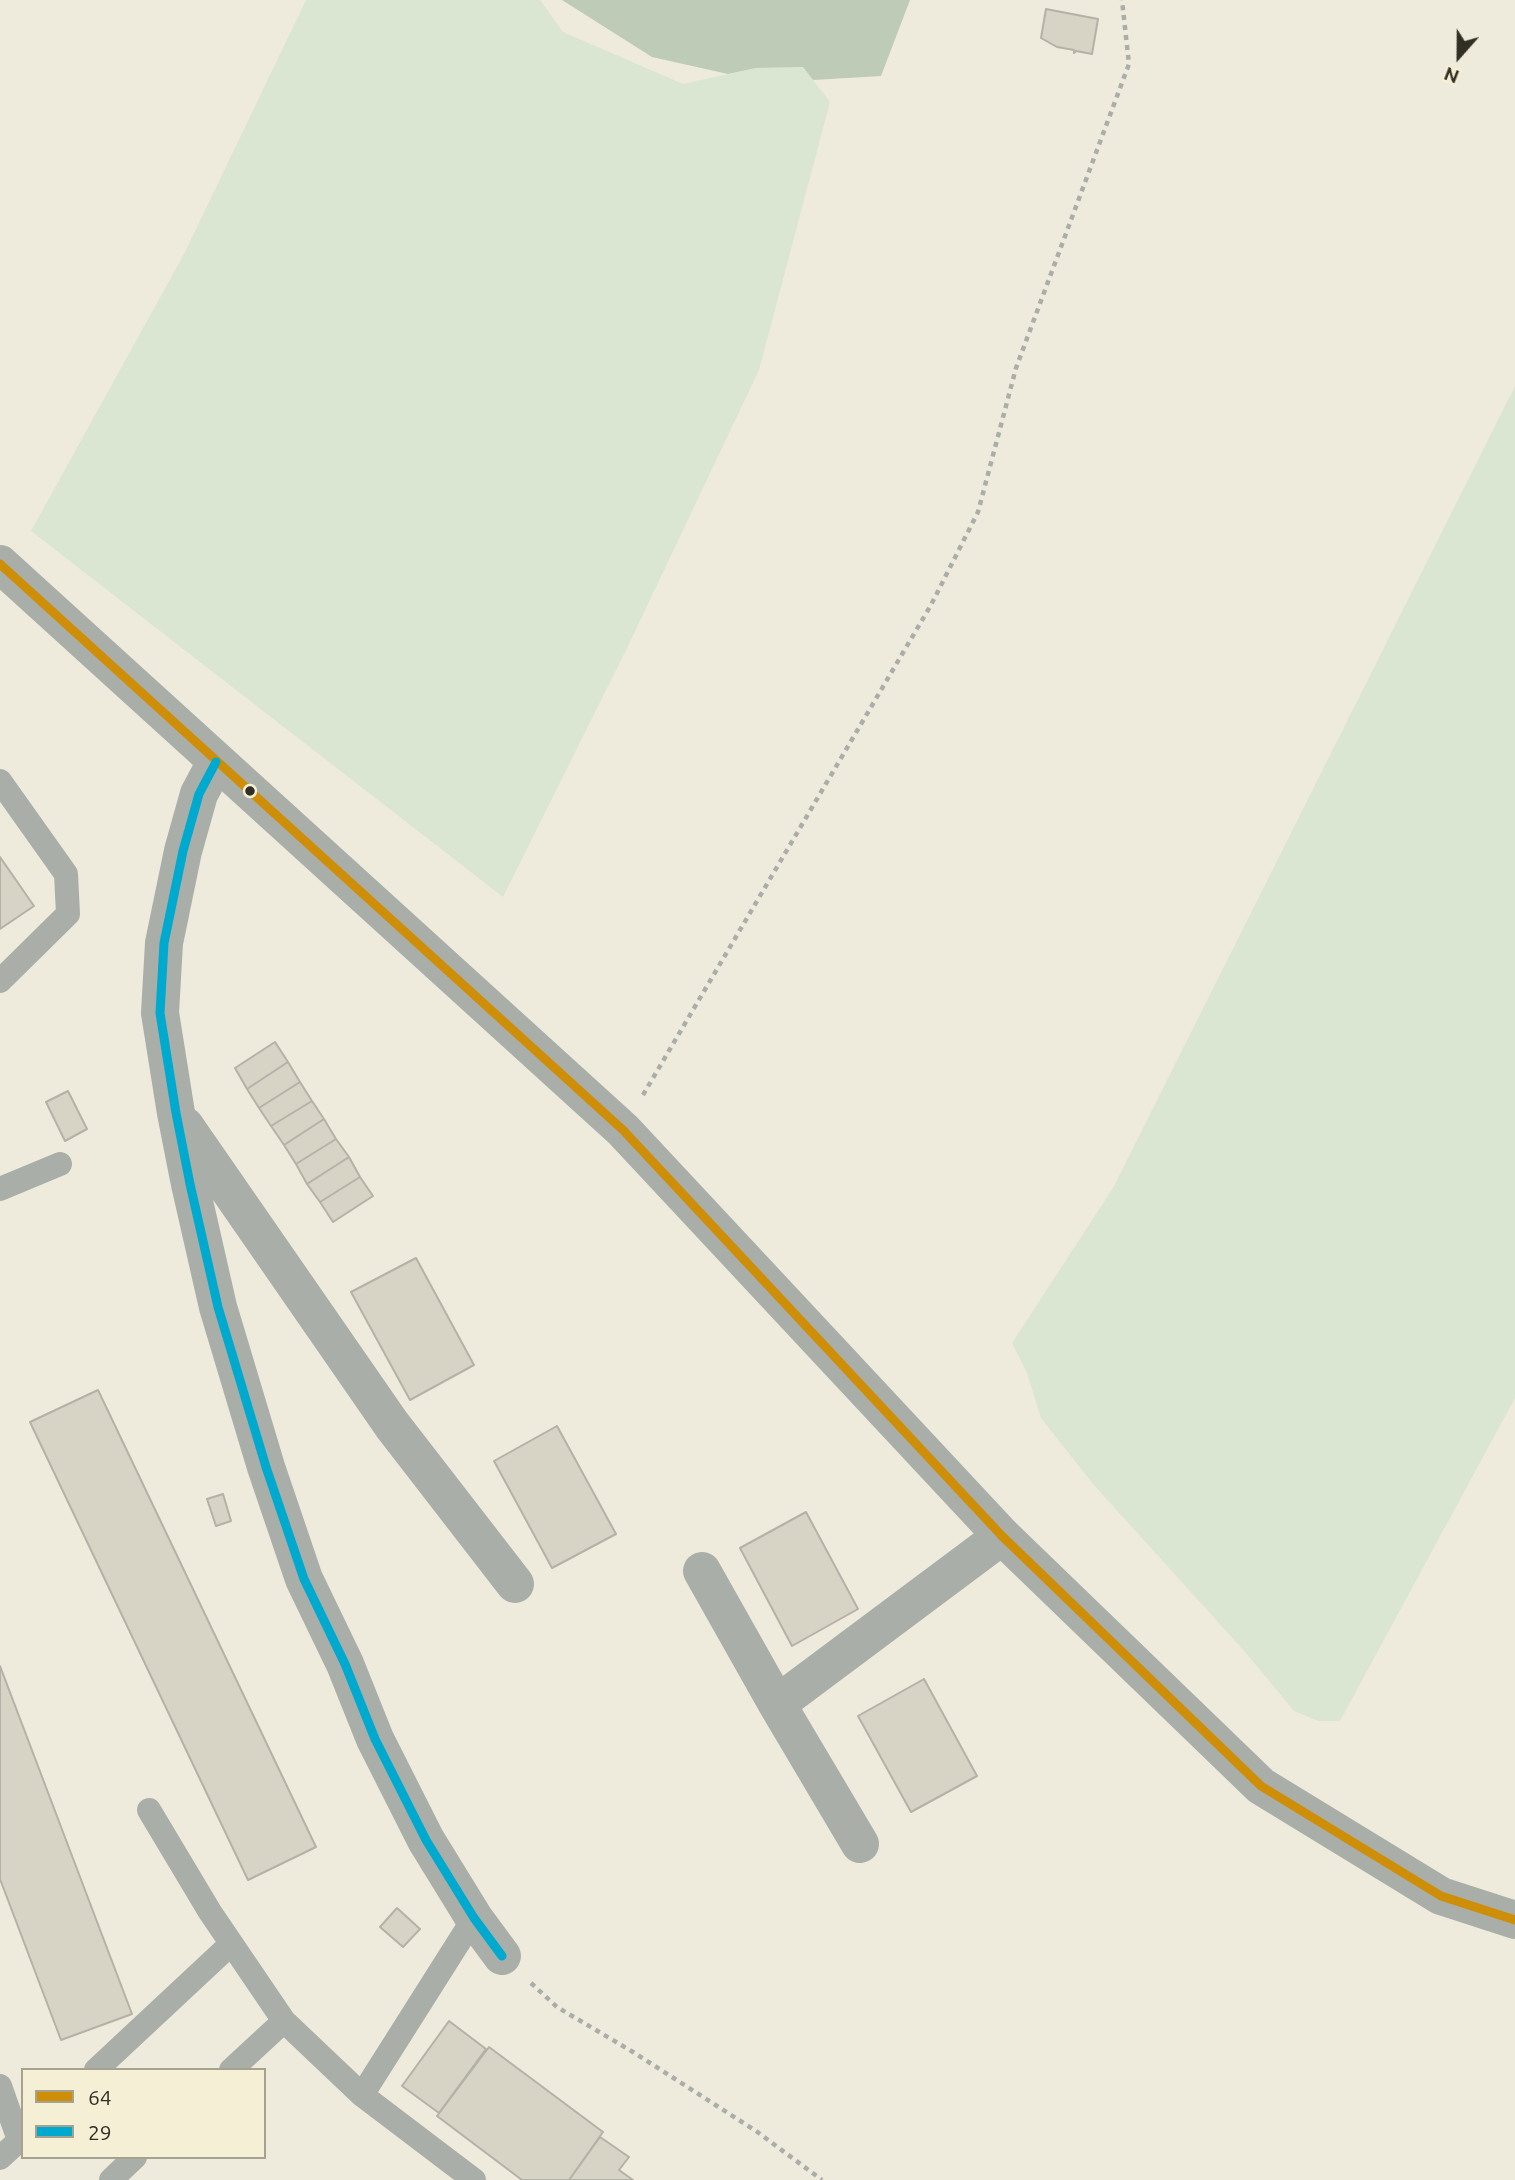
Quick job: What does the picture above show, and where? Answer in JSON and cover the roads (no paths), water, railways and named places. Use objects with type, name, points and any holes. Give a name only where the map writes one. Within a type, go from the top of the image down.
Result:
[{"type":"street","points":[[0,564],[623,1130],[1002,1536],[1261,1786],[1441,1896],[1515,1920]]},
{"type":"street","points":[[216,762],[199,794],[183,851],[164,943],[160,1013],[176,1113],[218,1307],[266,1468],[303,1579],[345,1664],[375,1739],[420,1829],[474,1918],[502,1956]]},
{"type":"street","points":[[176,1113],[392,1425],[515,1584]]},
{"type":"street","points":[[777,1704],[1002,1536]]},
{"type":"street","points":[[702,1571],[860,1844]]},
{"type":"lane","points":[[0,781],[66,874],[68,914],[0,981]]},
{"type":"lane","points":[[0,1189],[60,1164]]},
{"type":"lane","points":[[149,1810],[209,1912],[284,2021],[362,2095],[474,2180]]},
{"type":"lane","points":[[362,2095],[474,1918]]},
{"type":"lane","points":[[98,2068],[231,1944]]},
{"type":"lane","points":[[233,2068],[284,2021]]},
{"type":"lane","points":[[0,2086],[21,2139],[0,2158]]},
{"type":"lane","points":[[111,2180],[133,2159]]}]
